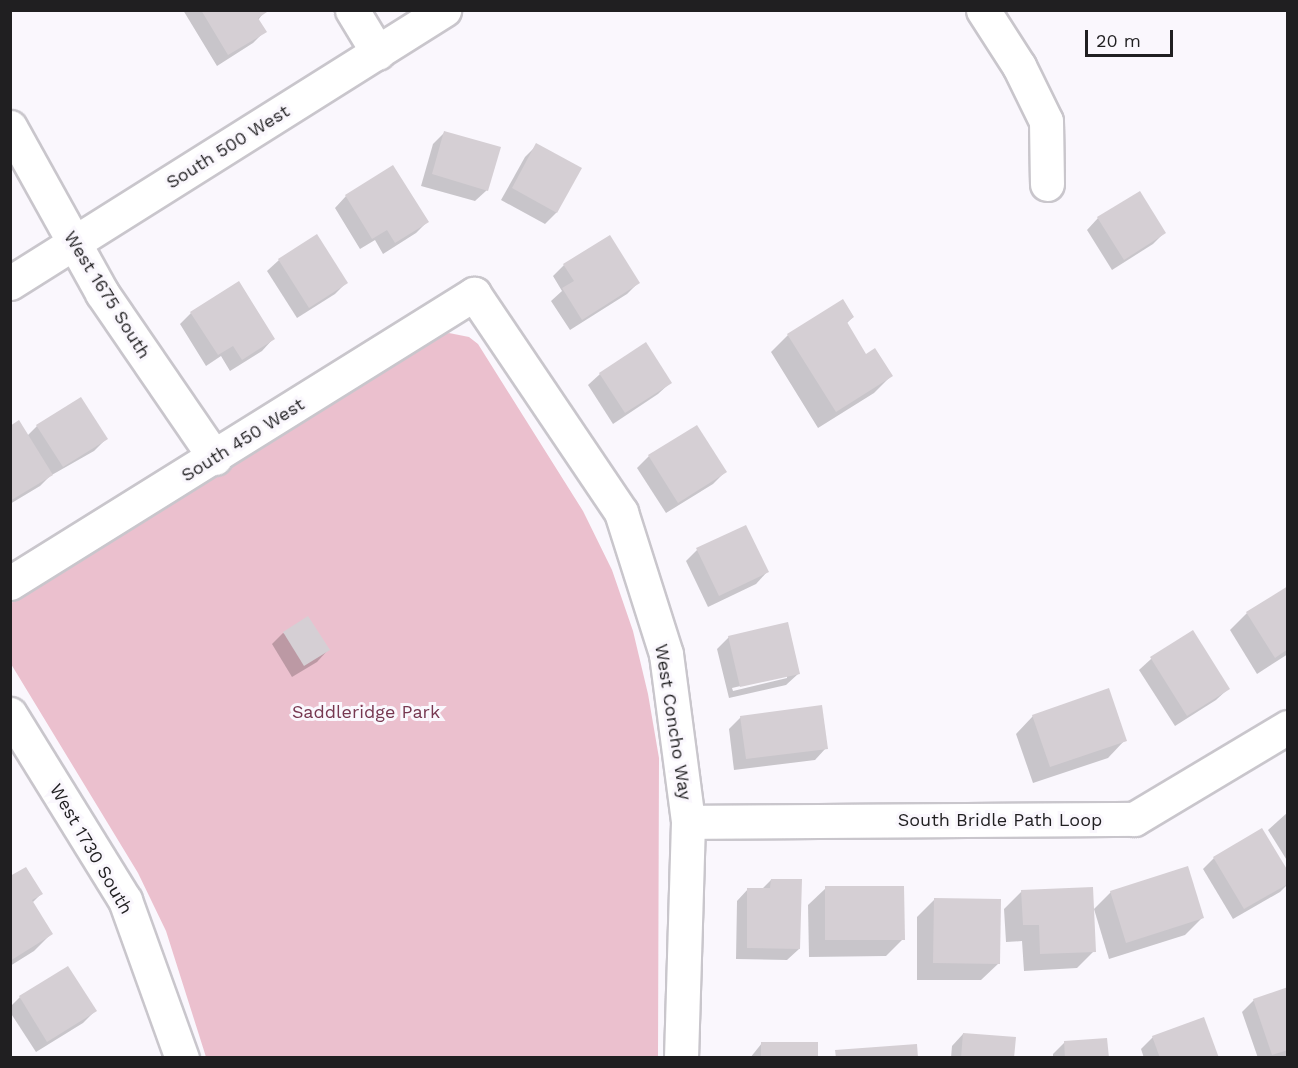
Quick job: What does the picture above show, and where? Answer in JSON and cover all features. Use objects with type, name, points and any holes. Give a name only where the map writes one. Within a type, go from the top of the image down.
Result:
[{"type":"street","points":[[352,10],[378,53]]},
{"type":"street","name":"South 500 West","points":[[10,283],[444,10]]},
{"type":"street","points":[[983,10],[1019,66],[1046,121],[1047,184]]},
{"type":"street","name":"West 1675 South","points":[[10,127],[102,293],[215,458]]},
{"type":"street","name":"South 450 West","points":[[10,583],[215,458],[474,294]]},
{"type":"street","name":"West Concho Way","points":[[474,294],[621,512],[666,654],[688,822],[681,1058]]},
{"type":"street","name":"West 1730 South","points":[[10,714],[125,900],[182,1058]]},
{"type":"street","name":"South Bridle Path Loop","points":[[688,822],[1134,819],[1287,727]]},
{"type":"green space","name":"Saddleridge Park","points":[[449,333],[469,337],[478,344],[583,511],[612,570],[633,631],[648,694],[659,758],[658,1057],[206,1057],[166,931],[138,873],[11,664],[11,603],[439,337]]},
{"type":"building","points":[[201,10],[270,10],[258,18],[267,32],[228,55]]},
{"type":"building","points":[[444,131],[501,147],[488,191],[432,174]]},
{"type":"building","points":[[536,143],[582,168],[557,213],[512,188]]},
{"type":"building","points":[[393,165],[429,222],[395,243],[387,230],[372,239],[345,195]]},
{"type":"building","points":[[1140,191],[1166,233],[1124,260],[1097,217]]},
{"type":"building","points":[[317,234],[348,283],[309,308],[278,259]]},
{"type":"building","points":[[610,235],[640,283],[582,320],[562,288],[574,281],[563,264]]},
{"type":"building","points":[[239,281],[275,339],[242,360],[233,346],[218,355],[190,312]]},
{"type":"building","points":[[843,299],[854,317],[847,322],[866,354],[875,348],[893,376],[836,412],[787,334]]},
{"type":"building","points":[[646,342],[672,383],[625,413],[599,373]]},
{"type":"building","points":[[81,397],[108,439],[63,467],[36,425]]},
{"type":"building","points":[[19,420],[53,475],[10,501],[10,426]]},
{"type":"building","points":[[697,425],[727,472],[678,503],[648,455]]},
{"type":"building","points":[[746,525],[769,572],[719,596],[696,548]]},
{"type":"building","points":[[1288,586],[1288,649],[1275,658],[1246,612]]},
{"type":"building","points":[[308,616],[330,650],[304,666],[283,632]]},
{"type":"building","points":[[788,622],[800,674],[740,687],[728,636]]},
{"type":"building","points":[[1193,630],[1230,689],[1187,716],[1150,657]]},
{"type":"building","points":[[1109,688],[1127,741],[1050,767],[1032,715]]},
{"type":"building","points":[[822,705],[828,749],[746,759],[740,716]]},
{"type":"building","points":[[1262,828],[1288,871],[1288,884],[1244,909],[1213,857]]},
{"type":"building","points":[[1188,866],[1204,918],[1126,943],[1110,891]]},
{"type":"building","points":[[26,867],[43,894],[32,900],[53,934],[10,961],[10,876]]},
{"type":"building","points":[[771,879],[802,879],[800,949],[747,948],[747,888],[770,888]]},
{"type":"building","points":[[825,886],[904,886],[905,940],[825,940]]},
{"type":"building","points":[[1093,887],[1096,952],[1040,954],[1039,925],[1023,925],[1021,890]]},
{"type":"building","points":[[934,898],[1001,899],[1000,964],[933,963]]},
{"type":"building","points":[[68,966],[97,1011],[47,1042],[19,996]]},
{"type":"building","points":[[1288,987],[1288,1050],[1272,1055],[1253,999]]},
{"type":"building","points":[[1204,1017],[1219,1058],[1160,1058],[1152,1036]]},
{"type":"building","points":[[963,1033],[1016,1037],[1014,1058],[961,1058]]},
{"type":"building","points":[[1107,1038],[1109,1058],[1065,1058],[1064,1041]]},
{"type":"building","points":[[761,1042],[818,1042],[818,1058],[761,1058]]},
{"type":"building","points":[[917,1044],[918,1058],[836,1058],[835,1050]]}]
